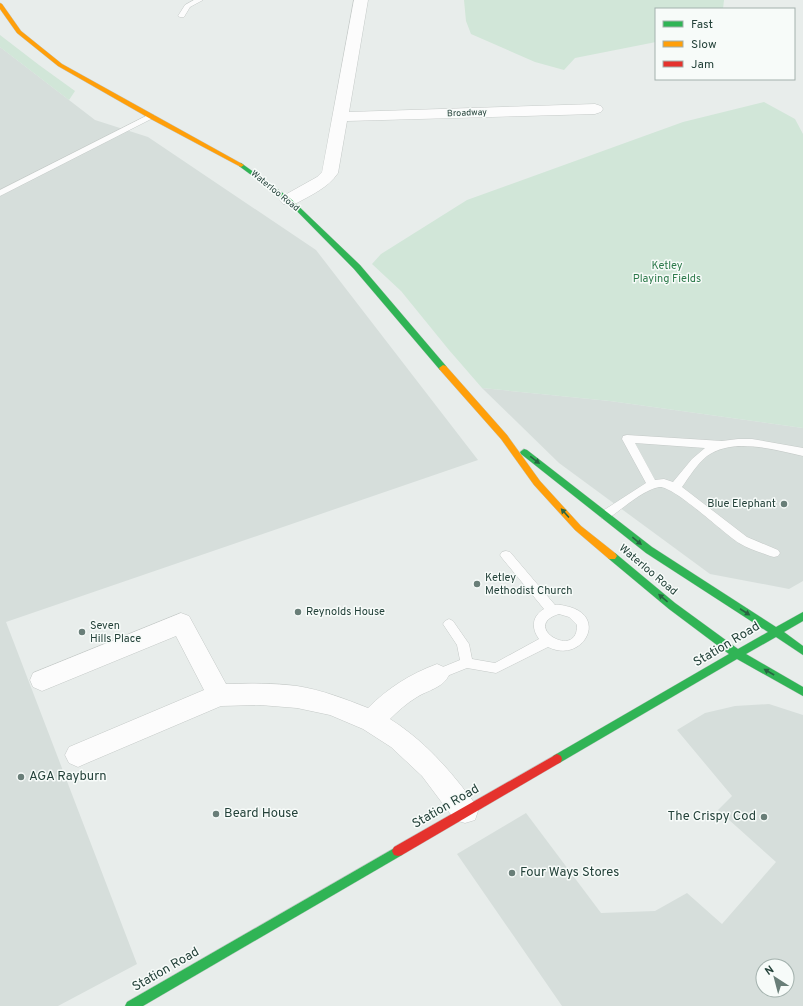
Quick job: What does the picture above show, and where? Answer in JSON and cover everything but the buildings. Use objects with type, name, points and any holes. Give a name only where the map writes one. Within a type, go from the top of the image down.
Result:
[{"type":"street","points":[[289,200],[323,181],[330,173],[361,0]]},
{"type":"street","name":"Waterloo Road","points":[[0,5],[19,32],[60,65],[151,118],[249,170],[289,200],[357,267],[470,400],[504,437],[537,483],[578,528],[672,606],[737,654],[803,692]]},
{"type":"street","name":"Broadway","points":[[339,117],[595,109]]},
{"type":"street","name":"Waterloo Road","points":[[504,437],[649,550],[775,631],[803,651]]},
{"type":"street","name":"Station Road","points":[[131,1006],[803,616]]},
{"type":"street","points":[[42,680],[181,623],[219,695]]},
{"type":"street","points":[[372,721],[389,703],[408,689],[437,675]]},
{"type":"street","points":[[78,755],[219,695],[260,694],[297,697],[332,705],[372,721],[400,739],[426,764],[465,811]]},
{"type":"lane","points":[[182,16],[187,6],[200,0]]},
{"type":"lane","points":[[0,193],[151,118]]},
{"type":"lane","points":[[652,485],[627,439],[721,445],[740,442],[803,452]]},
{"type":"lane","points":[[675,488],[703,454],[721,445]]},
{"type":"lane","points":[[605,515],[652,485],[664,483],[675,488],[744,541],[774,553]]},
{"type":"lane","points":[[506,555],[552,610]]},
{"type":"lane","points":[[552,610],[567,610],[579,617],[582,623],[583,634],[580,639],[568,646],[554,644],[547,641],[542,636],[539,629],[539,623],[546,613],[552,610]]},
{"type":"lane","points":[[449,624],[463,644],[467,663]]},
{"type":"lane","points":[[437,675],[467,663],[496,668],[547,641]]},
{"type":"shaded area","points":[[0,47],[95,120],[148,137],[316,250],[478,460],[6,622],[137,964],[58,1006],[0,1006]]},
{"type":"shaded area","points":[[482,388],[610,401],[803,428],[803,581],[789,589],[710,574],[559,463]]},
{"type":"shaded area","points":[[769,704],[803,715],[803,1006],[562,1006],[457,854],[526,813],[601,913],[655,911],[687,893],[722,924],[776,862],[718,810],[732,796],[677,730],[705,713],[735,706]]},
{"type":"green space","points":[[464,0],[724,0],[723,8],[655,8],[655,42],[575,58],[564,70],[535,62],[471,34],[466,21]]},
{"type":"green space","points":[[0,35],[75,91],[69,100],[0,47]]},
{"type":"green space","name":"Ketley Playing Fields","points":[[764,102],[795,119],[803,134],[803,428],[610,401],[482,388],[401,291],[372,264],[381,254],[467,200],[683,122]]},
{"type":"traffic: fast","points":[[241,165],[289,200],[357,267],[443,368]]},
{"type":"traffic: fast","points":[[524,452],[649,550],[775,631],[803,651]]},
{"type":"traffic: fast","points":[[612,556],[672,606],[737,654],[803,692]]},
{"type":"traffic: fast","points":[[557,759],[803,616]]},
{"type":"traffic: fast","points":[[131,1006],[398,851]]},
{"type":"traffic: slow","points":[[0,5],[19,32],[60,65],[151,117],[241,165]]},
{"type":"traffic: slow","points":[[443,368],[504,437],[537,483],[578,528],[612,556]]},
{"type":"traffic: jam","points":[[398,851],[557,759]]},
{"type":"place","name":"Blue Elephant","points":[[784,504]]},
{"type":"place","name":"Ketley Methodist Church","points":[[477,584]]},
{"type":"place","name":"Reynolds House","points":[[298,612]]},
{"type":"place","name":"Seven Hills Place","points":[[82,632]]},
{"type":"place","name":"AGA Rayburn","points":[[21,777]]},
{"type":"place","name":"Beard House","points":[[216,814]]},
{"type":"place","name":"The Crispy Cod","points":[[764,817]]},
{"type":"place","name":"Four Ways Stores","points":[[512,873]]}]
